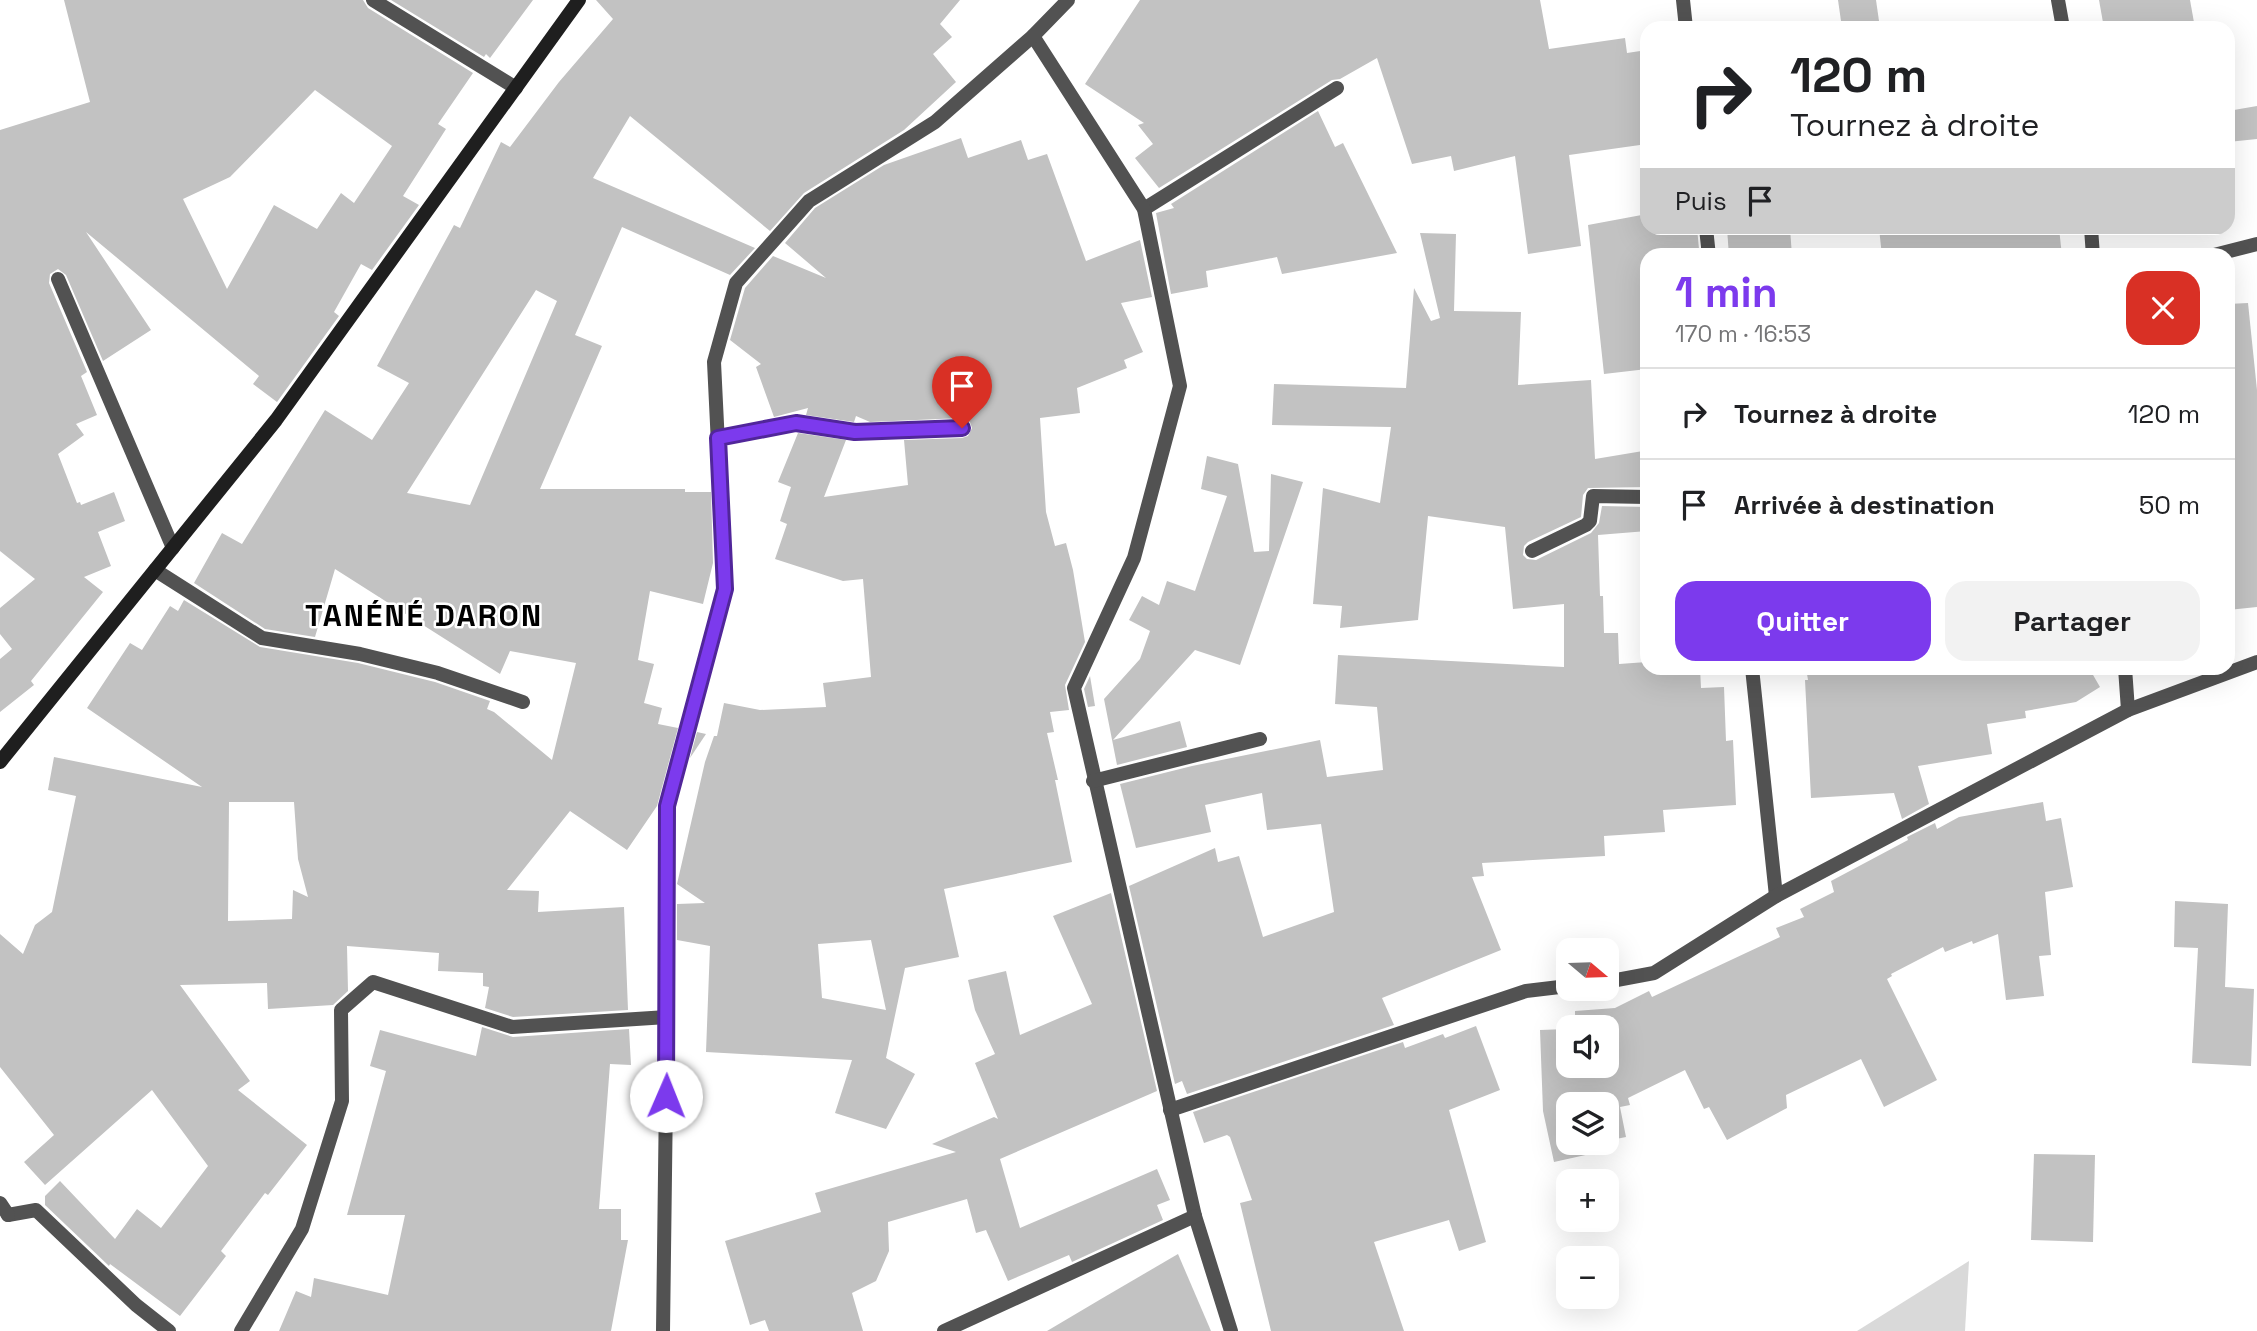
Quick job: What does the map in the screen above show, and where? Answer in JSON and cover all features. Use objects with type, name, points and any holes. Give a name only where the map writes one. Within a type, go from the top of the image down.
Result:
[{"type":"street","points":[[373,0],[516,88]]},
{"type":"street","points":[[0,762],[276,420],[579,0]]},
{"type":"street","points":[[663,1331],[667,806],[725,589],[714,362],[736,283],[809,201],[935,122],[1032,36],[1068,0]]},
{"type":"street","points":[[1683,0],[1685,21]]},
{"type":"street","points":[[2058,0],[2062,21]]},
{"type":"street","points":[[1032,36],[1144,209],[1180,386],[1134,558],[1074,688],[1195,1216],[1231,1331]]},
{"type":"street","points":[[1144,209],[1337,88]]},
{"type":"street","points":[[2235,249],[2257,243]]},
{"type":"street","points":[[58,279],[173,548]]},
{"type":"street","points":[[718,438],[796,423],[855,432],[962,428]]},
{"type":"street","points":[[1532,551],[1586,525],[1590,521],[1593,496],[1640,497]]},
{"type":"street","points":[[155,570],[262,638],[373,657],[438,673],[523,702]]},
{"type":"street","points":[[2235,670],[2257,662]]},
{"type":"street","points":[[1753,675],[1776,896]]},
{"type":"street","points":[[2126,675],[2129,710]]},
{"type":"street","points":[[1619,980],[1654,973],[1776,896],[2129,710],[2222,675]]},
{"type":"street","points":[[1093,780],[1260,739]]},
{"type":"street","points":[[241,1331],[302,1229],[342,1101],[341,1010],[373,982],[512,1027],[667,1017]]},
{"type":"street","points":[[1170,1110],[1526,991],[1556,987]]},
{"type":"street","points":[[4,1209],[36,1210],[136,1304],[169,1331]]},
{"type":"street","points":[[944,1331],[1195,1216]]},
{"type":"shaded area","points":[[1969,1261],[1965,1331],[1857,1331]]},
{"type":"building","points":[[64,0],[363,0],[368,8],[473,73],[438,124],[446,129],[403,196],[419,205],[372,270],[361,264],[334,312],[339,316],[277,402],[253,384],[259,376],[86,232],[151,330],[103,361],[66,275],[58,269],[50,274],[49,283],[87,372],[81,376],[97,415],[76,424],[84,435],[58,454],[77,503],[80,502],[81,505],[114,492],[125,521],[98,532],[111,566],[84,577],[103,592],[31,681],[34,685],[0,712],[0,659],[12,649],[0,634],[0,608],[35,579],[0,551],[0,130],[90,102]],"holes":[[[315,90],[392,146],[354,203],[341,193],[317,229],[274,205],[227,289],[183,199],[230,177]]]},
{"type":"building","points":[[391,0],[533,0],[490,58],[486,54],[484,57]]},
{"type":"building","points":[[596,0],[960,0],[940,24],[952,37],[933,54],[956,82],[904,130],[804,193],[770,231],[630,116],[593,178],[755,248],[730,275],[622,227],[575,335],[602,346],[540,489],[685,489],[685,492],[711,492],[713,563],[703,604],[650,591],[638,660],[654,664],[644,703],[662,708],[658,724],[678,728],[657,806],[627,850],[570,811],[507,890],[539,891],[538,912],[624,907],[628,1010],[513,1017],[485,1008],[489,987],[483,986],[483,973],[438,971],[439,953],[347,946],[348,991],[333,1005],[268,1009],[267,983],[180,985],[250,1081],[238,1090],[307,1145],[268,1195],[265,1193],[221,1251],[226,1256],[180,1316],[110,1264],[109,1266],[45,1205],[45,1196],[60,1181],[115,1239],[137,1209],[161,1228],[208,1166],[152,1090],[45,1185],[24,1162],[54,1135],[0,1067],[0,934],[23,954],[35,925],[52,912],[76,796],[48,790],[54,757],[202,787],[87,708],[130,643],[142,650],[170,606],[178,611],[184,600],[260,647],[358,663],[435,682],[490,701],[487,709],[552,760],[576,663],[510,651],[500,674],[335,569],[315,637],[265,629],[194,583],[222,533],[242,544],[325,410],[372,440],[409,383],[377,366],[454,225],[460,228],[501,142],[510,147],[559,82],[613,19]],"holes":[[[536,290],[557,301],[470,505],[407,493]],[[229,802],[294,802],[298,859],[308,897],[293,890],[292,919],[228,921]]]},
{"type":"building","points":[[1140,0],[1540,0],[1549,49],[1625,38],[1627,53],[1640,51],[1640,145],[1569,155],[1581,246],[1528,254],[1515,156],[1454,171],[1451,156],[1412,164],[1377,58],[1340,79],[1332,80],[1159,188],[1135,158],[1153,144],[1138,125],[1144,123],[1085,84]]},
{"type":"building","points":[[1838,0],[1876,0],[1879,21],[1841,21]]},
{"type":"building","points":[[2099,0],[2190,0],[2194,21],[2103,21]]},
{"type":"building","points":[[2257,106],[2257,139],[2235,141],[2235,110]]},
{"type":"building","points":[[1318,111],[1335,147],[1343,143],[1397,253],[1282,274],[1277,257],[1206,271],[1208,287],[1171,294],[1156,213],[1174,208],[1171,204]]},
{"type":"building","points":[[961,138],[968,158],[1021,140],[1028,160],[1047,154],[1086,261],[1140,240],[1152,297],[1121,303],[1143,352],[1124,360],[1127,368],[1077,388],[1080,413],[1040,418],[1046,512],[1055,546],[1066,543],[1085,642],[1065,685],[1069,710],[1050,712],[1054,732],[1047,733],[1072,862],[944,889],[959,957],[905,968],[886,1058],[915,1074],[886,1129],[835,1113],[852,1060],[706,1052],[710,946],[677,940],[677,904],[705,903],[677,884],[705,762],[714,736],[717,736],[724,703],[760,710],[826,707],[823,683],[871,677],[863,579],[843,581],[775,559],[787,524],[780,521],[791,487],[778,482],[798,433],[846,440],[824,497],[908,485],[904,440],[962,438],[968,436],[972,428],[970,422],[962,418],[870,422],[856,416],[854,422],[806,415],[808,408],[774,417],[756,367],[761,364],[730,340],[745,288],[773,256],[826,278],[785,243],[815,208],[884,165]],"holes":[[[871,940],[886,1010],[822,998],[818,944]]]},
{"type":"building","points":[[1640,215],[1640,235],[1698,235],[1699,248],[1640,248],[1640,370],[1604,374],[1588,225]]},
{"type":"building","points":[[1420,233],[1456,234],[1454,311],[1521,312],[1518,385],[1591,380],[1595,459],[1640,452],[1640,487],[1588,488],[1583,495],[1581,517],[1528,542],[1524,546],[1523,555],[1527,559],[1536,560],[1591,533],[1599,523],[1602,506],[1640,507],[1640,532],[1598,535],[1604,633],[1618,633],[1619,664],[1640,662],[1640,675],[1700,675],[1701,688],[1724,687],[1726,741],[1733,740],[1736,805],[1663,810],[1665,832],[1604,836],[1605,856],[1482,863],[1484,876],[1472,877],[1501,950],[1382,998],[1394,1025],[1187,1094],[1182,1081],[1175,1084],[1129,886],[1215,848],[1218,862],[1239,856],[1263,937],[1334,912],[1321,824],[1267,830],[1262,793],[1205,805],[1211,832],[1136,848],[1120,784],[1192,766],[1320,740],[1327,777],[1383,770],[1377,707],[1335,704],[1338,655],[1564,667],[1564,604],[1513,609],[1505,527],[1428,516],[1418,620],[1340,628],[1342,606],[1313,604],[1323,488],[1380,503],[1391,427],[1272,425],[1274,384],[1406,388],[1414,288],[1431,321],[1440,318]]},
{"type":"building","points":[[1728,235],[1790,235],[1791,248],[1728,248]]},
{"type":"building","points":[[1880,235],[2060,235],[2061,248],[1881,248]]},
{"type":"building","points":[[2248,303],[2257,390],[2257,607],[2235,609],[2235,304]]},
{"type":"building","points":[[1207,456],[1238,464],[1254,552],[1269,551],[1271,474],[1303,482],[1240,665],[1195,650],[1113,740],[1180,721],[1187,747],[1117,765],[1104,699],[1140,659],[1150,631],[1129,620],[1142,596],[1159,605],[1167,581],[1195,591],[1227,496],[1201,489]]},
{"type":"building","points":[[1807,675],[2093,675],[2100,687],[2076,702],[2025,711],[2026,718],[1987,724],[1992,754],[1918,766],[1929,804],[1902,819],[1894,793],[1811,798],[1805,680],[1808,680]]},
{"type":"building","points":[[1090,676],[1095,706],[1088,707],[1084,689]]},
{"type":"building","points":[[697,732],[706,734],[690,758]]},
{"type":"building","points":[[2043,802],[2046,821],[2061,818],[2073,887],[2045,892],[2051,955],[2039,956],[2044,996],[2006,1000],[1998,934],[1945,952],[1943,947],[1891,974],[1887,979],[1937,1080],[1884,1107],[1861,1059],[1786,1095],[1787,1108],[1727,1140],[1709,1107],[1704,1109],[1685,1070],[1628,1098],[1630,1105],[1620,1107],[1626,1137],[1619,1138],[1619,1092],[1556,1092],[1556,1155],[1586,1155],[1554,1162],[1543,1111],[1540,1030],[1556,1029],[1556,1078],[1619,1078],[1619,1015],[1575,1015],[1575,1011],[1615,1008],[1649,991],[1652,997],[1780,937],[1776,928],[1804,917],[1800,909],[1834,892],[1831,881],[1935,823],[1937,829],[1959,817]]},
{"type":"building","points":[[1111,893],[1157,1091],[1000,1159],[1020,1228],[1157,1169],[1170,1200],[1157,1205],[1163,1220],[1072,1262],[1069,1255],[1008,1281],[986,1230],[976,1233],[967,1199],[888,1222],[889,1251],[876,1281],[852,1293],[863,1331],[769,1331],[765,1320],[750,1325],[725,1241],[821,1212],[815,1193],[956,1152],[932,1144],[994,1117],[998,1119],[975,1063],[995,1054],[975,1010],[968,980],[1006,971],[1020,1035],[1092,1004],[1053,916]]},
{"type":"building","points":[[2175,901],[2228,904],[2225,987],[2254,989],[2251,1066],[2192,1063],[2198,948],[2174,947]]},
{"type":"building","points":[[1476,1026],[1500,1090],[1449,1110],[1486,1242],[1459,1251],[1449,1220],[1374,1242],[1404,1331],[1271,1331],[1240,1203],[1252,1200],[1230,1137],[1227,1135],[1204,1143],[1193,1112],[1403,1042],[1405,1048],[1443,1034],[1445,1038]]},
{"type":"building","points":[[482,1027],[513,1037],[629,1029],[631,1065],[610,1064],[599,1209],[621,1209],[621,1240],[628,1240],[611,1331],[279,1331],[296,1291],[311,1297],[314,1278],[388,1295],[405,1215],[347,1215],[386,1071],[370,1066],[380,1030],[476,1056]]},
{"type":"building","points":[[2034,1154],[2095,1155],[2093,1242],[2031,1240]]},
{"type":"building","points":[[1178,1254],[1211,1331],[1047,1331],[1101,1299]]},
{"type":"district","name":"TANÉNÉ DARON","points":[[424,616]]},
{"type":"route","points":[[666,1096],[667,806],[725,589],[718,438],[796,423],[855,432],[962,428]]}]
